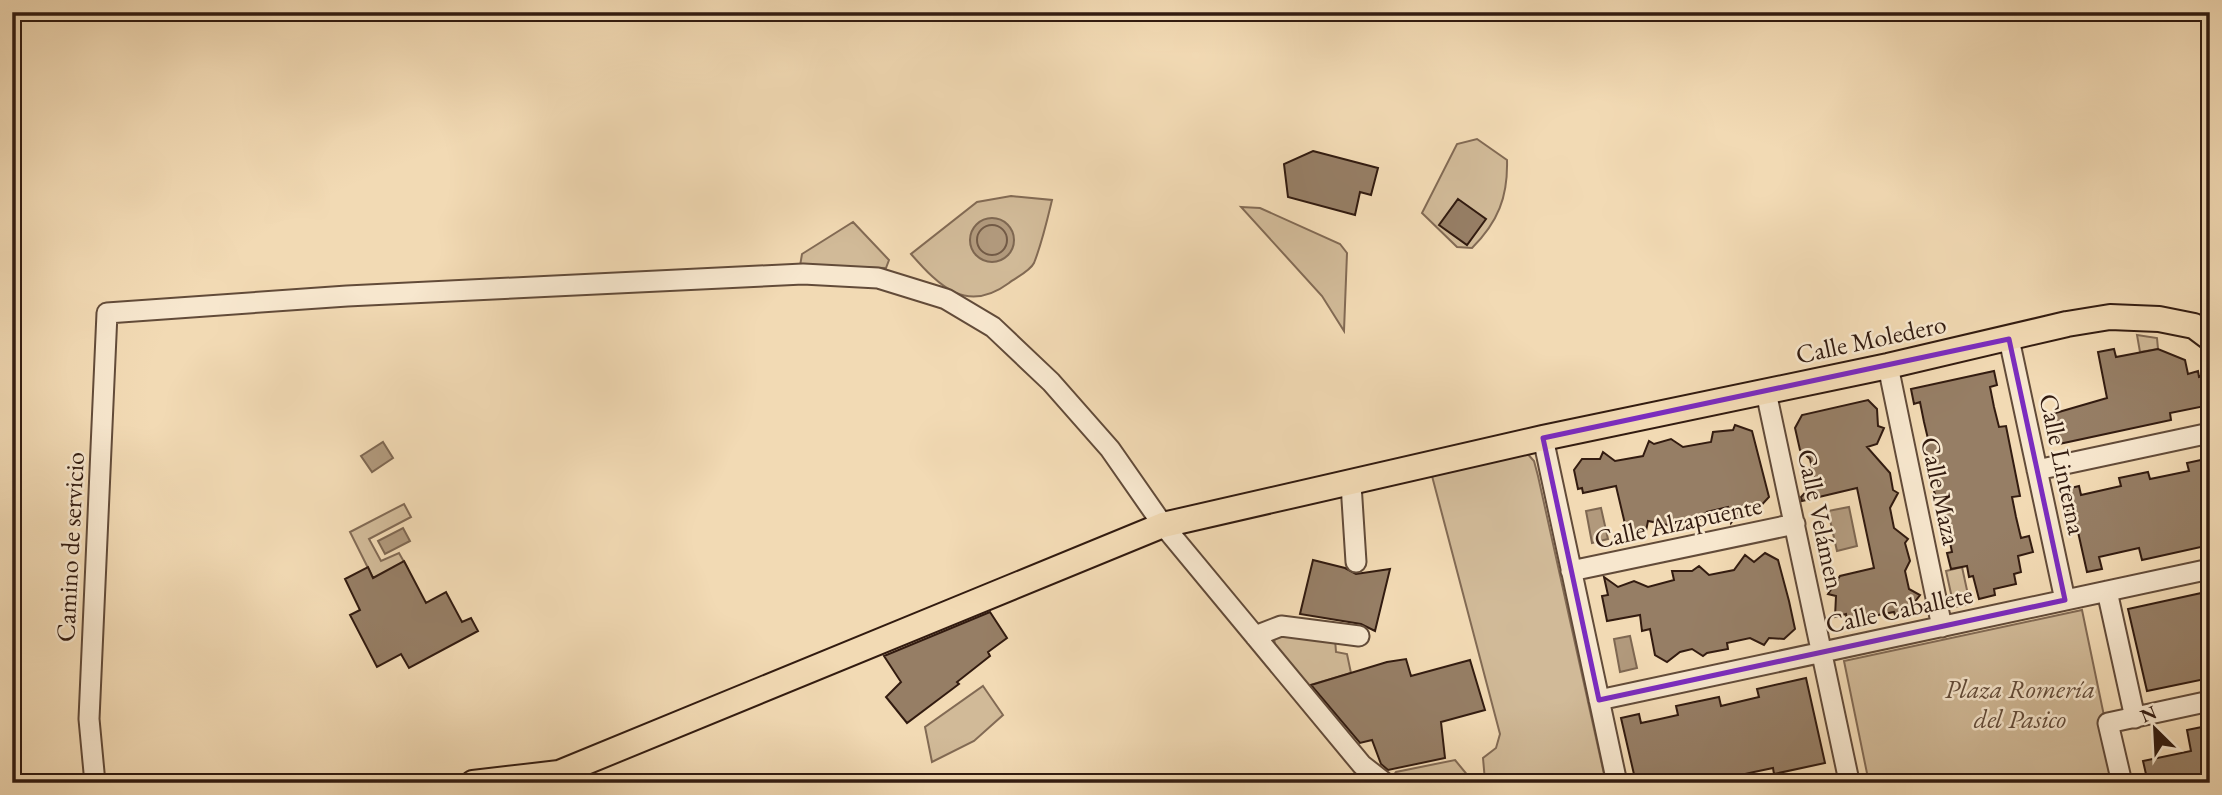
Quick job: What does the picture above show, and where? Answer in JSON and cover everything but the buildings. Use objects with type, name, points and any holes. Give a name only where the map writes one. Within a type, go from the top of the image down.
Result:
[{"type":"main road","name":"Calle Moledero","points":[[473,783],[559,773],[1163,525],[1543,438],[2110,317],[2159,319],[2194,326],[2210,338]]},
{"type":"street","name":"Camino de servicio","points":[[95,783],[89,719],[107,313],[347,296],[803,274],[878,278],[946,299],[993,327],[1051,382],[1110,449],[1163,525]]},
{"type":"street","name":"Calle Linterna","points":[[2009,339],[2065,600]]},
{"type":"street","name":"Calle Maza","points":[[1888,366],[1942,627]]},
{"type":"street","name":"Calle Velámen","points":[[1766,392],[1823,652],[1847,782]]},
{"type":"street","points":[[2037,470],[2210,433]]},
{"type":"street","points":[[1543,438],[1617,783]]},
{"type":"street","points":[[1351,484],[1356,562]]},
{"type":"street","name":"Calle Alzapuente","points":[[1571,570],[1795,524]]},
{"type":"street","points":[[1163,525],[1362,765],[1385,783]]},
{"type":"street","name":"Calle Caballete","points":[[1600,701],[2210,569]]},
{"type":"street","points":[[2107,591],[2135,718]]},
{"type":"street","points":[[1255,636],[1281,626],[1359,636]]},
{"type":"street","points":[[2122,783],[2108,723],[2210,701]]},
{"type":"highlighted area","points":[[2009,339],[2065,600],[1599,700],[1543,438]]},
{"type":"green space","points":[[1477,139],[1507,160],[1506,186],[1500,208],[1481,238],[1472,248],[1457,247],[1422,213],[1457,144]]},
{"type":"green space","points":[[1011,196],[1052,200],[1034,263],[994,292],[967,296],[955,292],[933,277],[911,254],[977,202]]},
{"type":"green space","points":[[1241,207],[1260,208],[1340,244],[1347,253],[1344,331],[1322,296]]},
{"type":"green space","points":[[853,222],[889,260],[886,268],[800,266],[802,254]]},
{"type":"green space","points":[[2137,335],[2157,338],[2158,349],[2140,352]]},
{"type":"green space","points":[[1525,451],[1534,461],[1538,476],[1606,783],[1485,781],[1483,758],[1496,748],[1500,734],[1432,476]]},
{"type":"green space","points":[[404,504],[411,517],[369,539],[381,561],[399,553],[407,567],[384,579],[373,578],[350,532]]},
{"type":"green space","points":[[1962,567],[1970,604],[1954,607],[1946,571]]},
{"type":"green space","name":"Plaza Romería del Pasico","points":[[2082,610],[2118,783],[1869,783],[1844,661]]},
{"type":"green space","points":[[1281,634],[1335,639],[1336,652],[1347,654],[1351,673],[1307,686],[1275,645],[1274,638]]},
{"type":"green space","points":[[983,686],[1003,715],[974,741],[932,762],[925,727]]},
{"type":"green space","points":[[1455,760],[1474,783],[1396,783],[1391,779],[1396,772]]},
{"type":"water","points":[[992,218],[1008,224],[1014,240],[1008,256],[992,262],[976,256],[970,240],[976,224]]},
{"type":"water","points":[[383,442],[393,458],[372,472],[361,456]]},
{"type":"water","points":[[1849,507],[1857,546],[1837,551],[1828,511]]},
{"type":"water","points":[[1601,508],[1608,539],[1592,543],[1586,511]]},
{"type":"water","points":[[403,528],[410,541],[385,554],[378,541]]},
{"type":"water","points":[[1630,636],[1637,668],[1620,672],[1614,639]]}]
